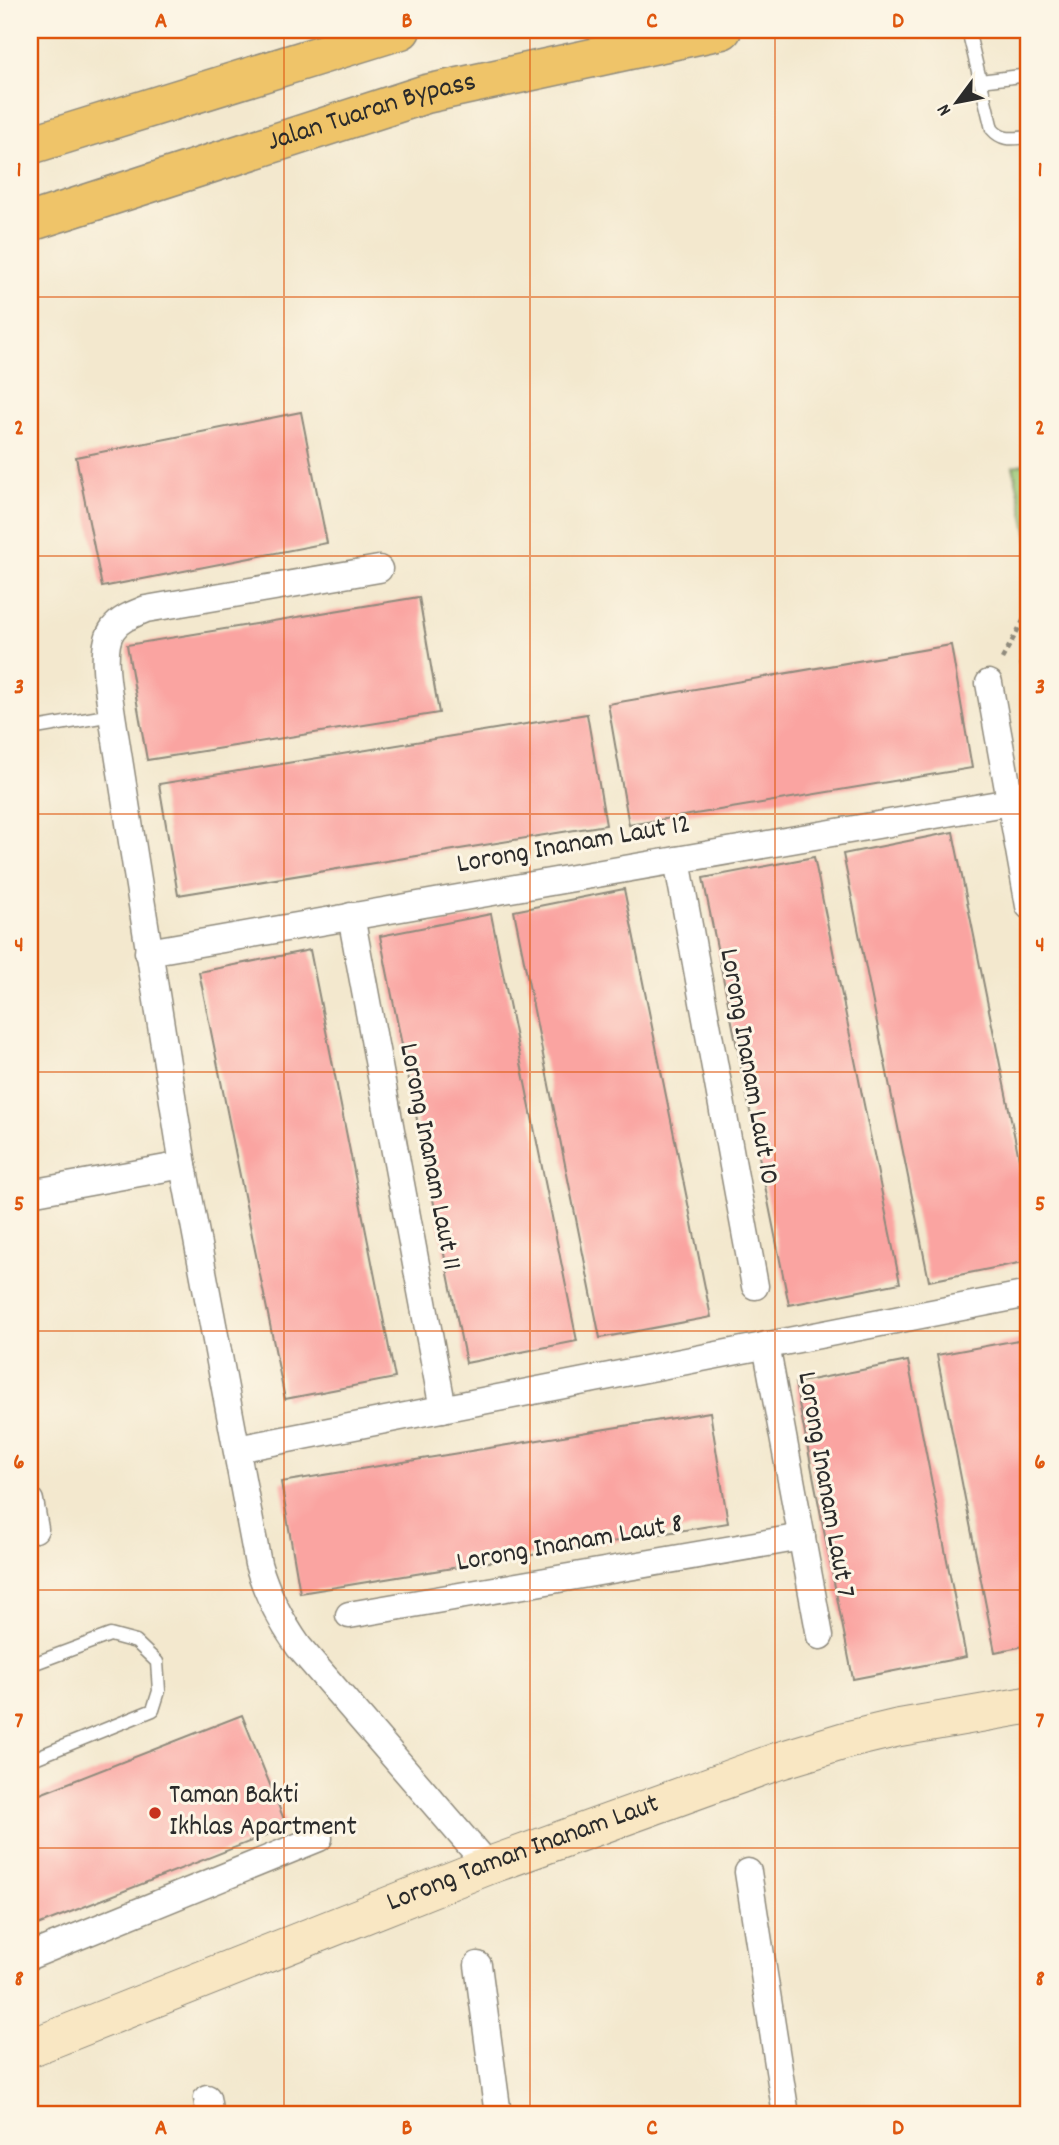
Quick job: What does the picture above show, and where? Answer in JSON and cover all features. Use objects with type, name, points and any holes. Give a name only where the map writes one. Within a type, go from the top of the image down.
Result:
[{"type":"highway","points":[[30,145],[401,30]]},
{"type":"highway","name":"Jalan Tuaran Bypass","points":[[30,222],[426,94],[722,30]]},
{"type":"main road","name":"Lorong Taman Inanam Laut","points":[[30,2048],[488,1866],[778,1761],[847,1740],[950,1718],[1029,1705]]},
{"type":"street","points":[[379,569],[146,609],[125,618],[112,629],[105,649],[112,715],[183,1165],[258,1564],[266,1592],[280,1620],[299,1647],[488,1866]]},
{"type":"street","points":[[989,683],[1029,905]]},
{"type":"street","name":"Lorong Inanam Laut 12","points":[[148,952],[1010,802]]},
{"type":"street","name":"Lorong Inanam Laut 10","points":[[677,860],[755,1286]]},
{"type":"street","name":"Lorong Inanam Laut 11","points":[[351,916],[443,1409]]},
{"type":"street","points":[[30,1193],[183,1165]]},
{"type":"street","points":[[237,1449],[1029,1294]]},
{"type":"street","name":"Lorong Inanam Laut 7","points":[[766,1345],[820,1636]]},
{"type":"street","points":[[30,1501],[35,1529]]},
{"type":"street","name":"Lorong Inanam Laut 8","points":[[349,1615],[802,1536]]},
{"type":"street","points":[[30,1956],[318,1838]]},
{"type":"street","points":[[748,1872],[786,2115]]},
{"type":"street","points":[[478,1965],[498,2115]]},
{"type":"lane","points":[[968,30],[992,129],[1005,139],[1029,137]]},
{"type":"lane","points":[[980,81],[1029,75]]},
{"type":"lane","points":[[30,729],[112,715]]},
{"type":"lane","points":[[30,1665],[110,1635],[136,1642],[157,1662],[159,1691],[152,1710],[30,1760]]},
{"type":"path","points":[[989,683],[1029,611]]},
{"type":"green space","points":[[1029,463],[1029,541],[1013,466]]},
{"type":"building","points":[[301,412],[327,543],[102,587],[76,457]]},
{"type":"building","points":[[419,597],[439,713],[147,760],[127,645]]},
{"type":"building","points":[[951,645],[972,768],[629,825],[608,704]]},
{"type":"building","points":[[1029,661],[1029,708],[1028,708],[1020,662]]},
{"type":"building","points":[[587,714],[606,825],[178,895],[159,784]]},
{"type":"building","points":[[953,832],[1029,1208],[1029,1261],[929,1281],[843,854]]},
{"type":"building","points":[[814,857],[900,1283],[789,1305],[703,878]]},
{"type":"building","points":[[624,889],[711,1317],[600,1338],[514,911]]},
{"type":"building","points":[[491,914],[577,1341],[466,1363],[380,936]]},
{"type":"building","points":[[310,950],[395,1378],[285,1399],[199,972]]},
{"type":"building","points":[[1029,1338],[1029,1645],[995,1652],[937,1355]]},
{"type":"building","points":[[908,1361],[966,1657],[853,1679],[795,1383]]},
{"type":"building","points":[[710,1412],[728,1523],[300,1593],[281,1482]]},
{"type":"building","name":"Taman Bakti Ikhlas Apartment","points":[[242,1715],[287,1827],[30,1928],[30,1798]]},
{"type":"place","name":"Taman Bakti Ikhlas Apartment","points":[[155,1813]]}]
